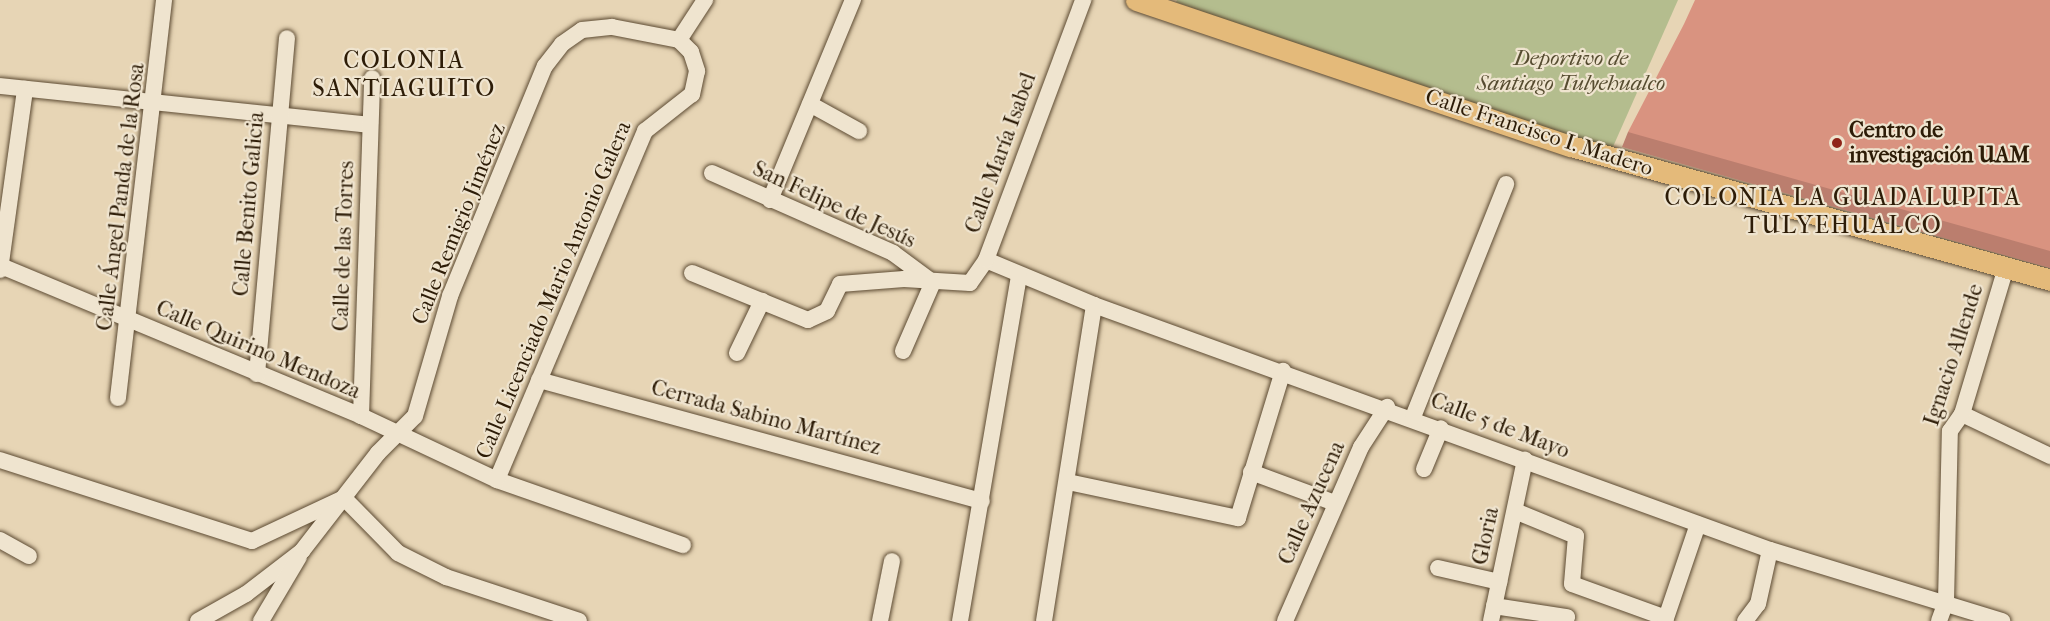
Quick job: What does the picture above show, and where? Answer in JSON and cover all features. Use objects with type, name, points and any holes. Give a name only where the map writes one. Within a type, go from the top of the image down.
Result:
[{"type":"main road","name":"Calle Francisco I. Madero","points":[[1136,0],[1160,4],[1571,146],[2050,280]]},
{"type":"street","name":"Calle Ángel Panda de la Rosa","points":[[118,398],[130,321],[156,102],[165,0]]},
{"type":"street","points":[[679,40],[705,0]]},
{"type":"street","points":[[770,200],[852,0]]},
{"type":"street","name":"Calle María Isabel","points":[[933,282],[970,283],[986,260],[1083,0]]},
{"type":"street","name":"Calle Remigio Jiménez","points":[[302,551],[399,435],[424,401],[444,314],[545,66],[582,30],[612,27],[679,40]]},
{"type":"street","name":"Calle Benito Galicia","points":[[257,374],[287,38]]},
{"type":"street","name":"Calle Licenciado Mario Antonio Galera","points":[[497,480],[645,131],[653,119],[686,104],[695,88],[694,62],[679,40]]},
{"type":"street","name":"Calle de las Torres","points":[[361,417],[372,78]]},
{"type":"street","points":[[0,86],[370,125]]},
{"type":"street","points":[[0,268],[25,89]]},
{"type":"street","points":[[810,104],[859,131]]},
{"type":"street","name":"San Felipe de Jesús","points":[[712,173],[893,253],[933,282]]},
{"type":"street","points":[[1413,417],[1506,184]]},
{"type":"street","name":"Calle 5 de Mayo","points":[[986,260],[1095,305],[1387,407],[1770,550],[2002,621]]},
{"type":"street","name":"Ignacio Allende","points":[[1939,621],[1946,602],[1950,430],[1962,414],[2007,267]]},
{"type":"street","name":"Calle Quirino Mendoza","points":[[0,268],[361,417],[497,480],[683,545]]},
{"type":"street","points":[[692,273],[808,320],[827,312],[840,284],[933,282],[903,351]]},
{"type":"street","points":[[960,621],[1019,275]]},
{"type":"street","points":[[737,353],[762,301]]},
{"type":"street","points":[[1044,621],[1095,305]]},
{"type":"street","points":[[1068,482],[1238,518],[1283,371]]},
{"type":"street","name":"Cerrada Sabino Martínez","points":[[539,380],[982,501]]},
{"type":"street","name":"Calle Azucena","points":[[1285,621],[1335,503],[1387,407]]},
{"type":"street","points":[[1962,414],[2050,456]]},
{"type":"street","points":[[1424,470],[1441,428]]},
{"type":"street","points":[[0,460],[252,541],[344,498],[398,553],[446,577],[551,617],[579,621]]},
{"type":"street","name":"Gloria","points":[[1493,614],[1525,460]]},
{"type":"street","points":[[1251,472],[1335,503]]},
{"type":"street","points":[[1515,511],[1576,536],[1572,584],[1665,620],[1698,524]]},
{"type":"street","points":[[0,540],[29,556]]},
{"type":"street","points":[[1745,621],[1758,604],[1770,550]]},
{"type":"street","points":[[198,621],[246,594],[302,551]]},
{"type":"street","points":[[261,621],[302,551]]},
{"type":"street","points":[[880,621],[892,561]]},
{"type":"street","points":[[1438,568],[1499,582]]},
{"type":"street","points":[[1493,614],[1567,617]]},
{"type":"green space","name":"Deportivo de Santiago Tulyehualco","points":[[1177,0],[1678,0],[1608,158],[1176,2]]},
{"type":"building","name":"Centro de investigación UAM","points":[[1695,0],[2050,0],[2050,251],[1628,132]]},
{"type":"place","name":"Centro de investigación UAM","points":[[1837,143]]},
{"type":"district","name":"COLONIA SANTIAGUITO","points":[[404,75]]},
{"type":"district","name":"COLONIA LA GUADALUPITA TULYEHUALCO","points":[[1843,212]]}]
